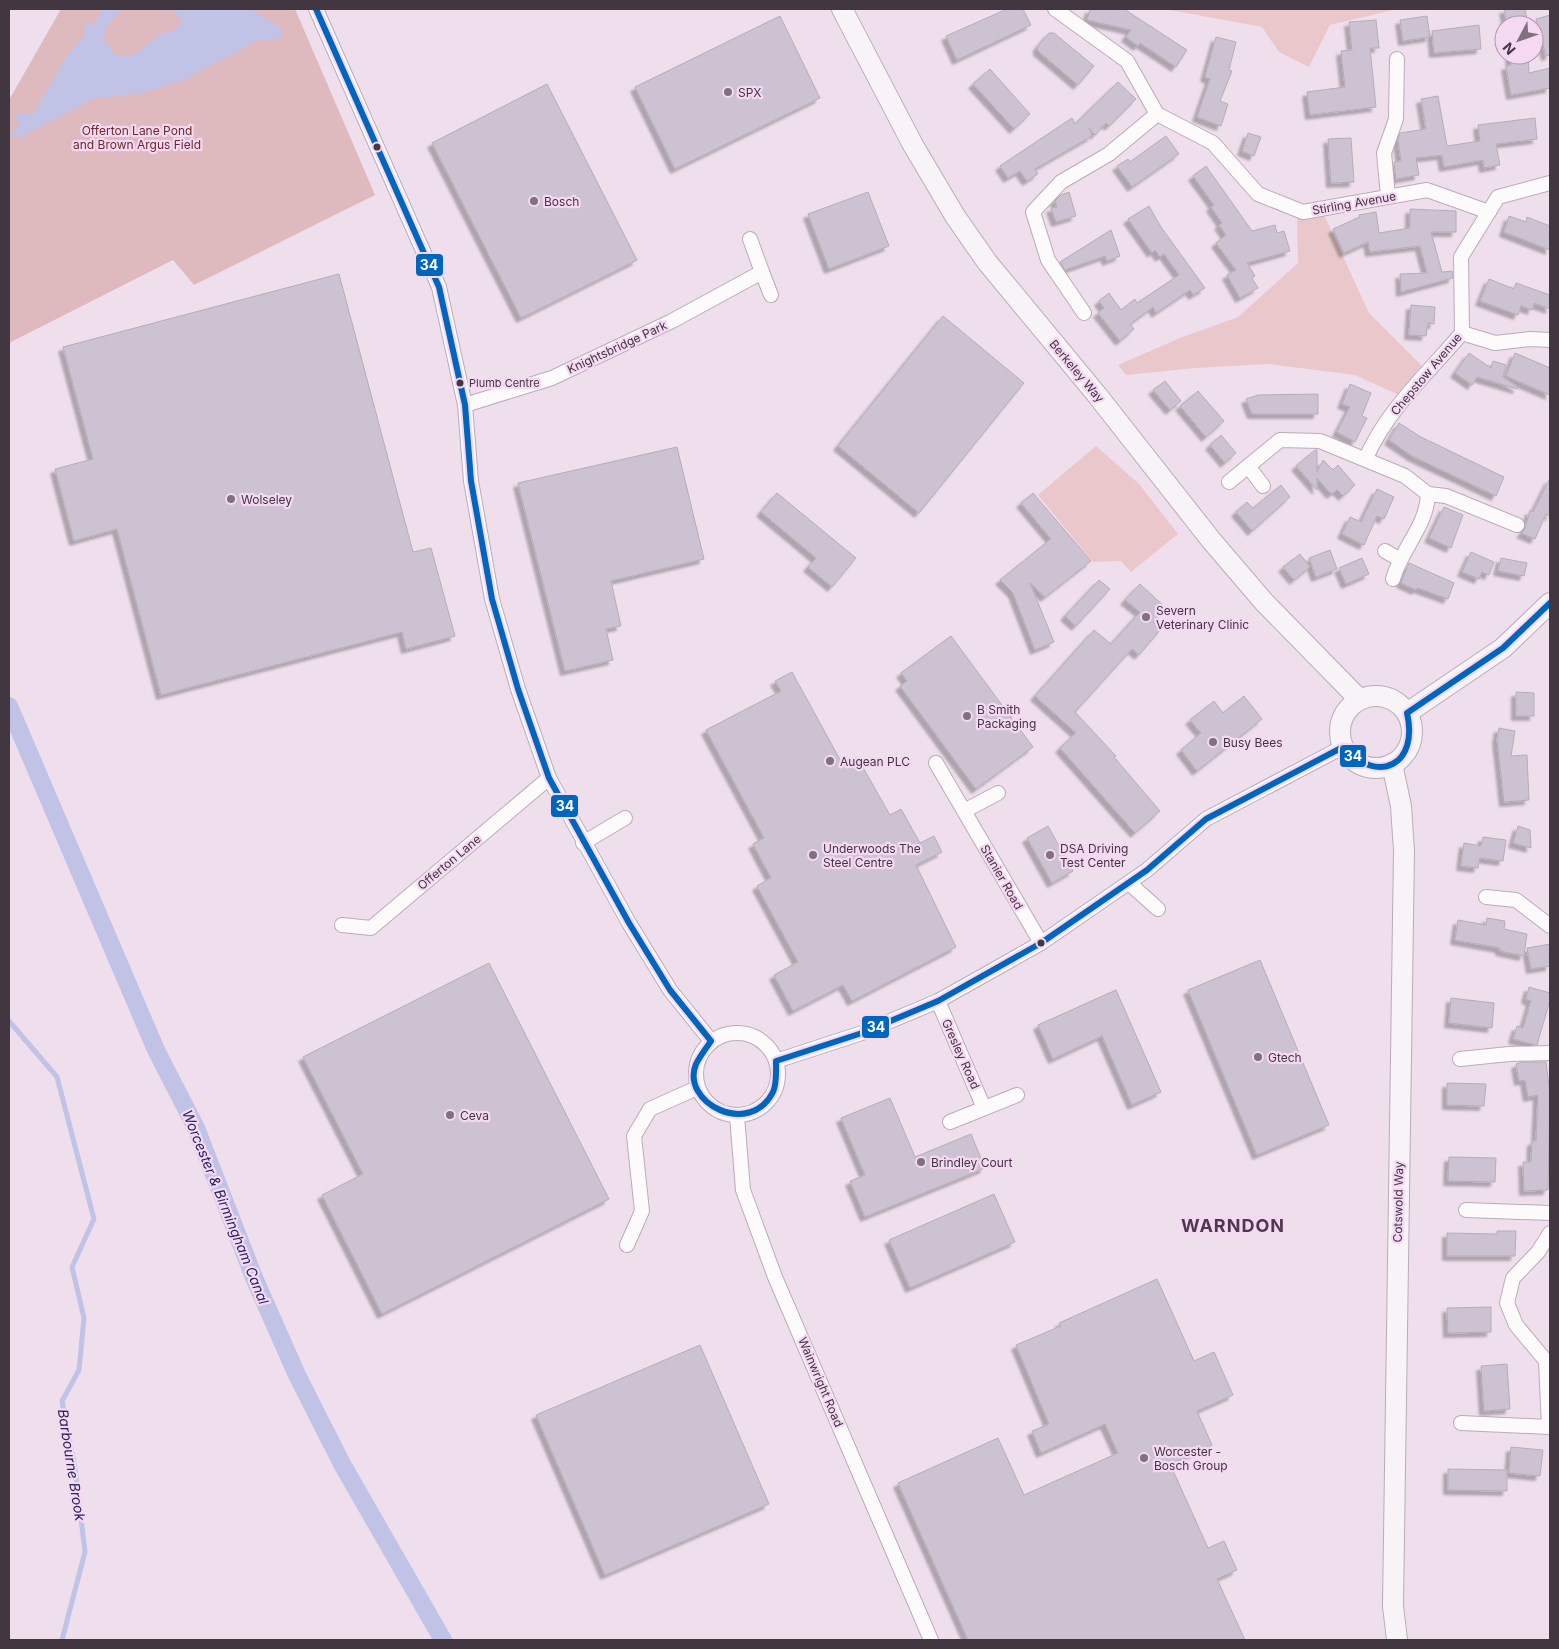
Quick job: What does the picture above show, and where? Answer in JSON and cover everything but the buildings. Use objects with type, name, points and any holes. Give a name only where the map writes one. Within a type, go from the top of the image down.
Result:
[{"type":"main road","name":"Berkeley Way","points":[[842,9],[912,145],[955,216],[987,262],[1098,396],[1211,540],[1264,602],[1359,699]]},
{"type":"main road","points":[[1406,713],[1502,648],[1550,603]]},
{"type":"main road","points":[[1369,696],[1390,698],[1406,713],[1412,730],[1408,747],[1402,757],[1392,764],[1381,768],[1369,768],[1358,764],[1349,757],[1343,747],[1340,726],[1343,715],[1359,699],[1369,696]]},
{"type":"main road","name":"Cotswold Way","points":[[1392,764],[1401,806],[1404,851],[1395,1379],[1393,1606],[1397,1640]]},
{"type":"street","points":[[316,9],[439,287],[465,405],[471,481],[492,599],[518,689],[549,778],[670,990],[711,1041]]},
{"type":"street","points":[[1055,9],[1127,62],[1157,114],[1109,154],[1061,182],[1033,212],[1048,260],[1084,313]]},
{"type":"street","points":[[1388,196],[1384,153],[1396,119],[1398,59]]},
{"type":"street","name":"Stirling Avenue","points":[[1157,114],[1213,143],[1258,194],[1304,212],[1427,190],[1489,212]]},
{"type":"street","name":"Chepstow Avenue","points":[[1366,458],[1374,439],[1388,418],[1462,333],[1461,257],[1498,197],[1550,184]]},
{"type":"street","points":[[750,239],[771,295]]},
{"type":"street","name":"Knightsbridge Park","points":[[465,405],[552,378],[672,321],[762,272]]},
{"type":"street","points":[[1462,333],[1495,342],[1530,339],[1550,340]]},
{"type":"street","points":[[1229,482],[1280,440],[1320,441],[1366,458],[1405,476],[1428,494],[1446,496],[1517,525]]},
{"type":"street","points":[[1248,466],[1263,486]]},
{"type":"street","points":[[1392,579],[1399,559],[1422,521],[1428,494]]},
{"type":"street","points":[[1385,551],[1399,559]]},
{"type":"street","points":[[776,1061],[862,1032],[938,1001],[1041,943],[1147,870],[1206,819],[1343,747]]},
{"type":"street","name":"Stanier Road","points":[[936,763],[1041,943]]},
{"type":"street","name":"Offerton Lane","points":[[342,925],[371,928],[549,778]]},
{"type":"street","points":[[964,811],[998,793]]},
{"type":"street","points":[[584,842],[624,818]]},
{"type":"street","points":[[1129,883],[1158,910]]},
{"type":"street","points":[[1486,897],[1516,900],[1550,926]]},
{"type":"street","name":"Gresley Road","points":[[938,1001],[984,1108]]},
{"type":"street","points":[[736,1033],[749,1035],[761,1040],[770,1050],[776,1061],[778,1074],[776,1087],[770,1099],[755,1111],[736,1116],[724,1114],[712,1108],[703,1100],[697,1088],[696,1062],[702,1050],[711,1041],[723,1035],[736,1033]]},
{"type":"street","points":[[1460,1058],[1550,1053]]},
{"type":"street","points":[[628,1245],[642,1211],[634,1136],[650,1109],[697,1088]]},
{"type":"street","points":[[950,1122],[1017,1095]]},
{"type":"street","name":"Wainwright Road","points":[[736,1116],[743,1190],[775,1276],[931,1640]]},
{"type":"street","points":[[1466,1210],[1550,1213]]},
{"type":"street","points":[[1461,1423],[1549,1427],[1546,1361],[1516,1326],[1507,1303],[1513,1278],[1538,1252],[1550,1233]]},
{"type":"shaded area","points":[[1165,9],[1397,9],[1330,25],[1309,67],[1279,52],[1262,27]]},
{"type":"shaded area","points":[[1324,215],[1369,313],[1425,369],[1399,395],[1355,375],[1269,364],[1195,368],[1126,375],[1118,365],[1180,338],[1238,317],[1298,263],[1297,218]]},
{"type":"shaded area","points":[[1096,446],[1139,484],[1178,534],[1131,572],[1121,561],[1093,562],[1038,495]]},
{"type":"green space","name":"Offerton Lane Pond and Brown Argus Field","points":[[61,9],[295,9],[375,195],[194,285],[173,260],[9,343],[9,100]]},
{"type":"water","points":[[102,9],[122,9],[106,26],[103,40],[116,55],[123,56],[134,54],[160,35],[175,29],[182,22],[172,9],[250,9],[275,24],[282,31],[279,39],[258,40],[184,80],[145,92],[92,99],[21,137],[10,135],[20,124],[15,113],[33,114],[68,54],[85,35],[84,23],[95,23]]},
{"type":"waterway","name":"Worcester & Birmingham Canal","points":[[9,706],[156,1050],[196,1128],[255,1280],[297,1375],[342,1464],[443,1640]]},
{"type":"waterway","name":"Barbourne Brook","points":[[9,1021],[57,1077],[94,1219],[72,1267],[84,1318],[79,1370],[62,1401],[75,1468],[85,1552],[62,1640]]},
{"type":"transit line","name":"34","points":[[316,9],[439,287],[465,405],[471,481],[492,599],[518,689],[549,778],[629,923],[670,990],[711,1041],[696,1064],[694,1078],[698,1091],[707,1102],[720,1110],[734,1114],[749,1113],[762,1106],[774,1089],[776,1061],[862,1033],[938,1001],[1041,943],[1147,870],[1206,819],[1343,747],[1357,759],[1370,765],[1382,767],[1393,764],[1402,756],[1407,745],[1409,731],[1407,713],[1503,648],[1550,603]]},
{"type":"place","name":"SPX","points":[[728,92]]},
{"type":"place","name":"Bosch","points":[[534,201]]},
{"type":"place","name":"Plumb Centre","points":[[460,383]]},
{"type":"place","name":"Wolseley","points":[[231,499]]},
{"type":"place","name":"Severn Veterinary Clinic","points":[[1146,617]]},
{"type":"place","name":"B Smith Packaging","points":[[967,716]]},
{"type":"place","name":"Busy Bees","points":[[1213,742]]},
{"type":"place","name":"Augean PLC","points":[[830,761]]},
{"type":"place","name":"Underwoods The Steel Centre","points":[[813,855]]},
{"type":"place","name":"DSA Driving Test Center","points":[[1050,855]]},
{"type":"place","name":"Gtech","points":[[1258,1057]]},
{"type":"place","name":"Ceva","points":[[450,1115]]},
{"type":"place","name":"Brindley Court","points":[[921,1162]]},
{"type":"place","name":"Worcester - Bosch Group","points":[[1144,1458]]},
{"type":"district","name":"WARNDON","points":[[1233,1225]]}]
